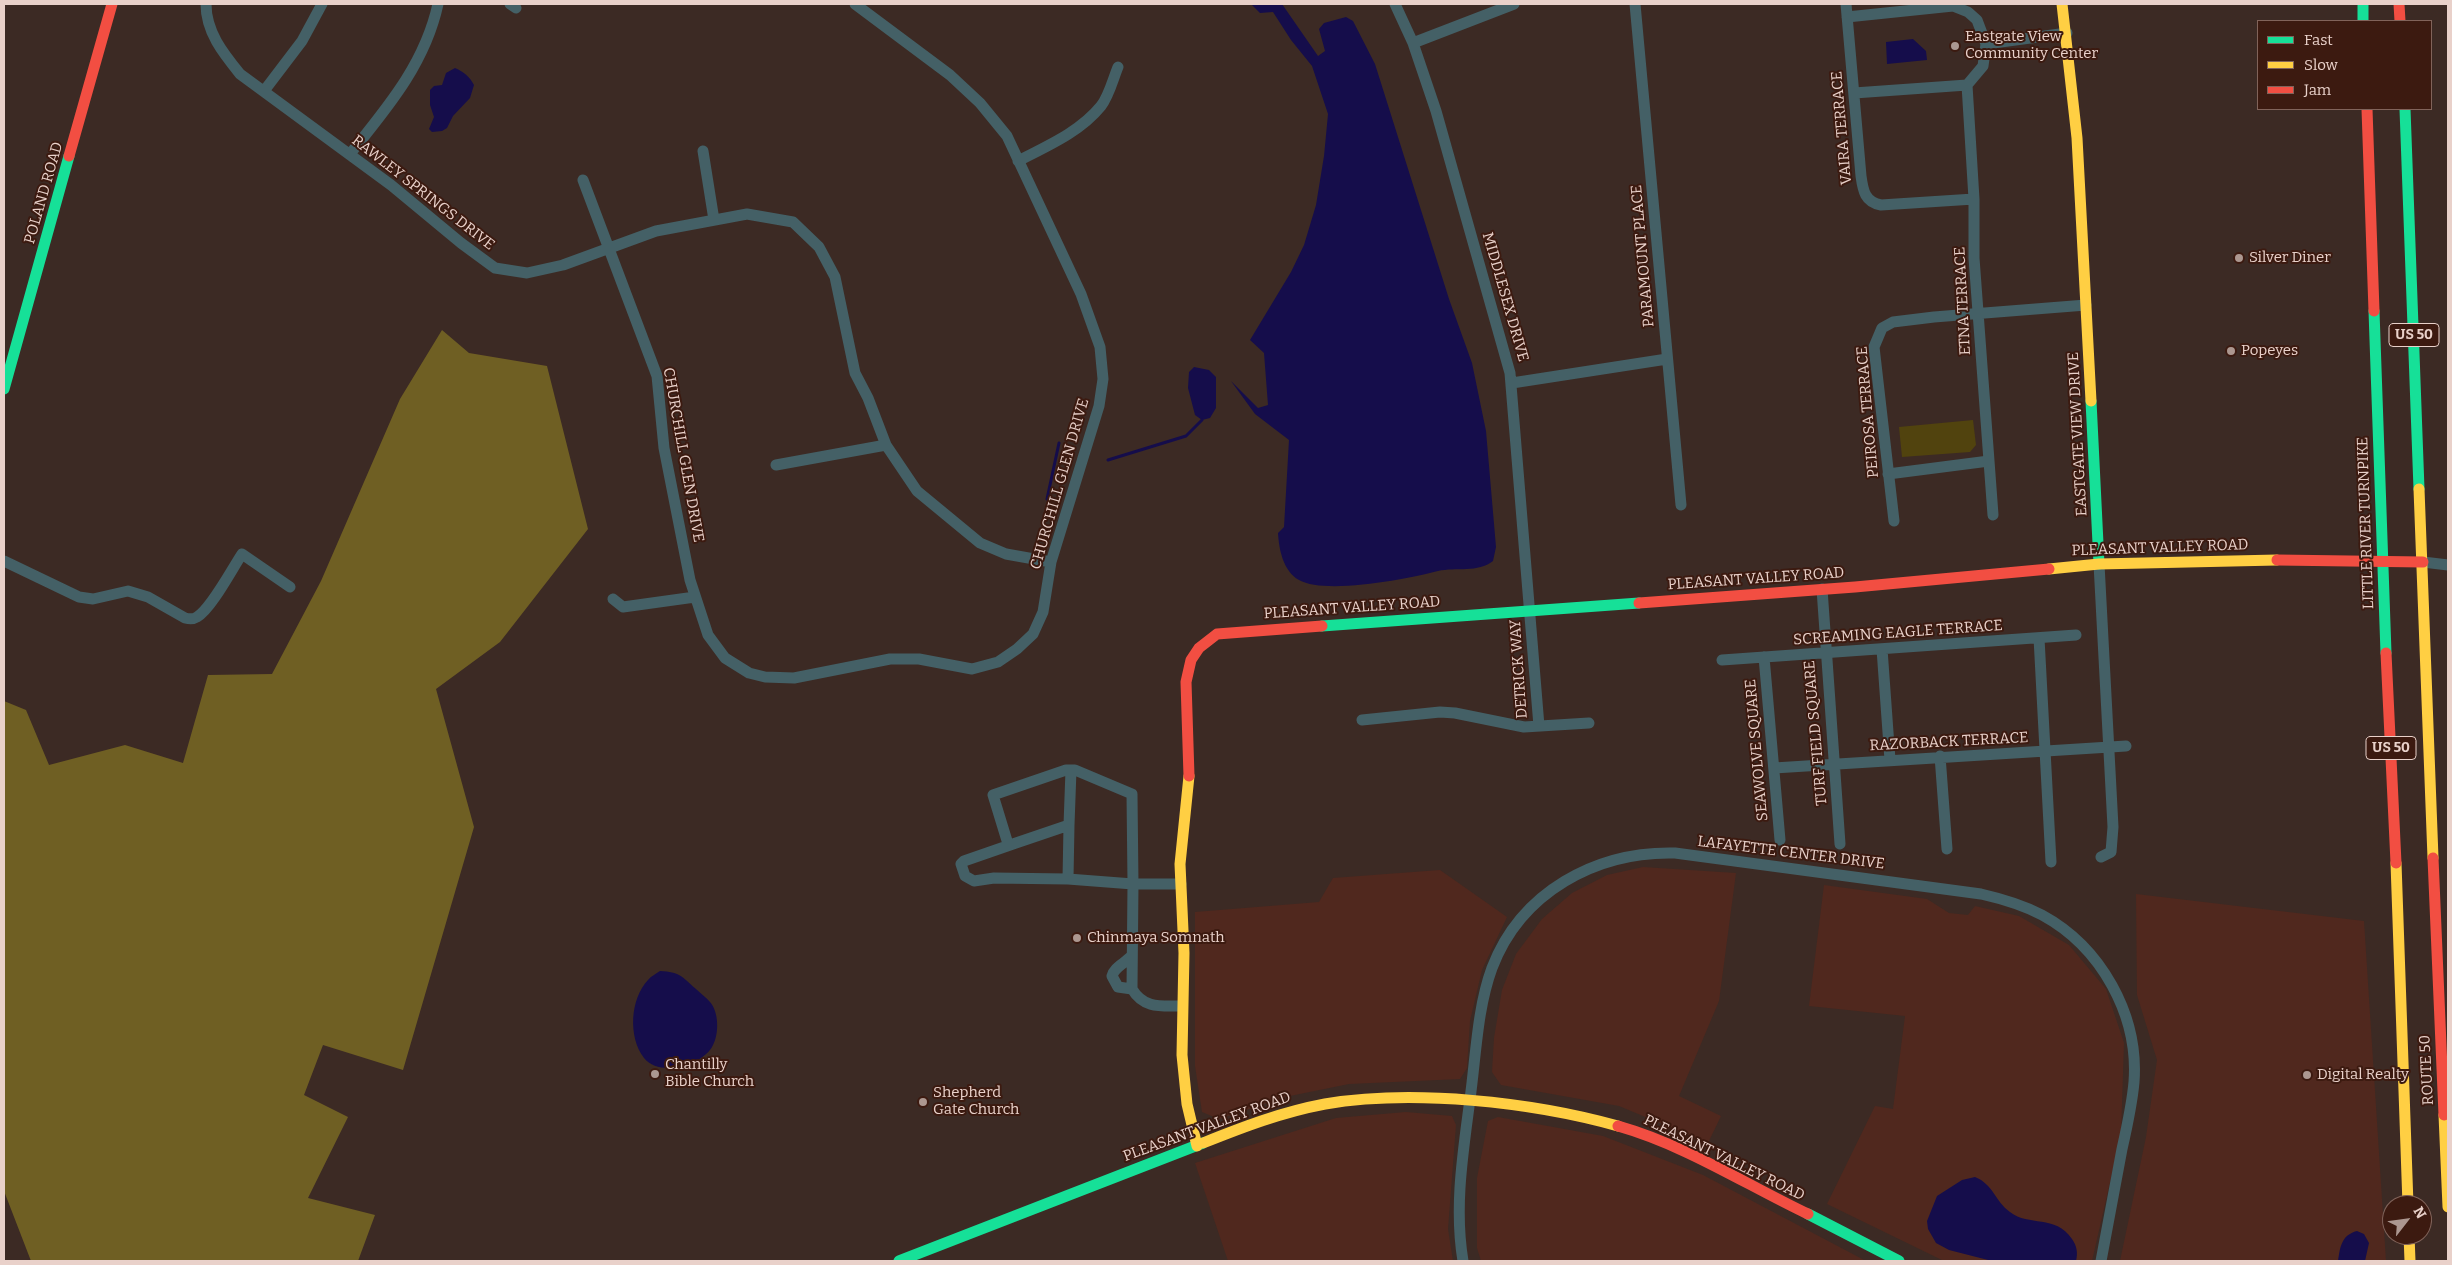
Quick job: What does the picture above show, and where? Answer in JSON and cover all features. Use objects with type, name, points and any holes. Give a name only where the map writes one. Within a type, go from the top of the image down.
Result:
[{"type":"main road","name":"POLAND ROAD","points":[[4,390],[112,4]]},
{"type":"main road","name":"EASTGATE VIEW DRIVE","points":[[2062,4],[2077,138],[2099,564]]},
{"type":"main road","points":[[2362,4],[2364,20]]},
{"type":"main road","points":[[2399,4],[2400,20]]},
{"type":"main road","name":"LITTLE RIVER TURNPIKE","points":[[2367,110],[2382,560],[2398,936]]},
{"type":"main road","name":"US 50","points":[[2405,110],[2424,562]]},
{"type":"main road","name":"PLEASANT VALLEY ROAD","points":[[1197,1146],[1184,1086],[1182,1006],[1184,953],[1181,839],[1189,772],[1187,670],[1196,650],[1206,640],[1217,634],[1822,589],[2099,564],[2244,559],[2424,562]]},
{"type":"main road","name":"ROUTE 50","points":[[2424,562],[2435,931],[2448,1207]]},
{"type":"main road","name":"ROUTE 50","points":[[2398,936],[2408,1195]]},
{"type":"main road","name":"PLEASANT VALLEY ROAD","points":[[899,1261],[1284,1112],[1346,1099],[1373,1096],[1427,1096],[1567,1113],[1634,1131],[1687,1154],[1900,1261]]},
{"type":"main road","points":[[2409,1245],[2410,1261]]},
{"type":"street","name":"RAWLEY SPRINGS DRIVE","points":[[206,4],[206,19],[220,50],[240,74],[350,154],[495,268],[527,273],[563,265],[656,231],[747,214],[793,222],[819,247],[835,277],[855,373],[868,398],[886,445],[917,491],[980,543],[1006,554],[1051,562]]},
{"type":"street","points":[[264,91],[302,41],[322,4]]},
{"type":"street","points":[[350,154],[409,78],[426,42],[438,4]]},
{"type":"street","name":"CHURCHILL GLEN DRIVE","points":[[583,180],[657,376],[664,448],[695,597],[708,635],[725,658],[749,673],[766,677],[794,678],[874,661],[906,658],[972,669],[998,662],[1017,649],[1032,634],[1043,612],[1051,562],[1096,422],[1102,391],[1102,365],[1096,331],[1081,294],[1007,136],[980,103],[950,75],[855,4]]},
{"type":"street","name":"MIDDLESEX DRIVE","points":[[1395,4],[1412,43],[1439,120],[1505,350],[1512,383],[1530,610]]},
{"type":"street","points":[[1412,43],[1514,4]]},
{"type":"street","name":"PARAMOUNT PLACE","points":[[1634,4],[1681,506]]},
{"type":"street","name":"VAIRA TERRACE","points":[[1846,4],[1864,196],[1881,205],[1974,199]]},
{"type":"street","points":[[1847,17],[1953,5],[1968,12],[1977,20],[1986,44],[1983,66],[1967,85],[1854,93]]},
{"type":"street","points":[[1986,44],[2066,33]]},
{"type":"street","points":[[1018,161],[1053,143],[1091,116],[1102,105],[1118,67]]},
{"type":"street","name":"ETNA TERRACE","points":[[1967,85],[1974,199],[1974,258],[1993,515]]},
{"type":"street","points":[[703,150],[714,220]]},
{"type":"street","name":"PEIROSA TERRACE","points":[[1894,521],[1874,346],[1878,333],[1887,324],[1894,322],[2086,304]]},
{"type":"street","points":[[1512,383],[1667,359]]},
{"type":"street","points":[[776,465],[886,445]]},
{"type":"street","points":[[1888,474],[1989,461]]},
{"type":"street","points":[[4,561],[78,598],[93,599],[128,591],[148,597],[185,618],[192,619],[197,618],[206,609],[242,554],[290,587]]},
{"type":"street","name":"PLEASANT VALLEY ROAD","points":[[2424,562],[2448,565]]},
{"type":"street","name":"EASTGATE VIEW DRIVE","points":[[2099,564],[2113,841],[2111,852],[2101,857]]},
{"type":"street","name":"TURF FIELD SQUARE","points":[[1822,589],[1825,653],[1840,844]]},
{"type":"street","points":[[613,599],[623,607],[695,597]]},
{"type":"street","name":"DETRICK WAY","points":[[1530,610],[1539,726]]},
{"type":"street","name":"SCREAMING EAGLE TERRACE","points":[[1722,660],[2076,635]]},
{"type":"street","points":[[2039,638],[2051,862]]},
{"type":"street","points":[[1882,649],[1890,760]]},
{"type":"street","name":"SEAWOLVE SQUARE","points":[[1764,656],[1780,840]]},
{"type":"street","points":[[1362,720],[1440,712],[1456,713],[1510,725],[1539,726],[1589,723]]},
{"type":"street","name":"RAZORBACK TERRACE","points":[[1774,768],[1940,756],[2126,746]]},
{"type":"street","points":[[1940,756],[1947,849]]},
{"type":"street","points":[[1068,879],[1071,770]]},
{"type":"street","points":[[1013,844],[1008,844],[993,795],[1071,770],[1132,794],[1132,989],[1138,998],[1150,1006],[1182,1006]]},
{"type":"street","points":[[1069,825],[964,861],[961,864],[962,872],[970,880],[981,882],[994,878],[1068,879],[1133,884],[1181,884]]},
{"type":"street","name":"LAFAYETTE CENTER DRIVE","points":[[1463,1261],[1459,1203],[1470,1101],[1486,990],[1500,949],[1518,922],[1538,901],[1566,880],[1594,865],[1634,854],[1675,853],[1981,894],[2009,901],[2043,916],[2080,943],[2092,956],[2113,987],[2129,1029],[2134,1064],[2134,1082],[2101,1261]]},
{"type":"street","points":[[1132,955],[1126,964],[1115,969],[1112,976],[1118,987],[1132,989]]},
{"type":"shaded area","points":[[1251,4],[1282,4],[1318,56],[1325,51],[1319,29],[1324,23],[1346,17],[1353,21],[1375,64],[1449,299],[1472,363],[1486,431],[1496,547],[1493,561],[1487,565],[1438,571],[1367,584],[1327,586],[1299,580],[1289,571],[1283,559],[1278,533],[1284,527],[1289,440],[1255,414],[1231,381],[1258,408],[1268,405],[1264,353],[1250,340],[1291,272],[1304,245],[1316,205],[1324,156],[1328,114],[1312,66],[1291,40],[1273,12],[1260,13]]},
{"type":"shaded area","points":[[1913,39],[1926,51],[1927,60],[1887,64],[1886,42]]},
{"type":"shaded area","points":[[455,68],[466,75],[474,85],[470,98],[453,116],[447,128],[442,131],[432,132],[429,129],[434,117],[430,105],[430,90],[434,86],[442,85],[446,73]]},
{"type":"shaded area","points":[[442,330],[469,353],[547,366],[588,529],[500,642],[436,689],[474,827],[403,1070],[323,1045],[304,1095],[348,1117],[308,1198],[375,1215],[358,1261],[31,1261],[4,1191],[4,701],[26,710],[49,765],[125,745],[183,763],[208,675],[272,674],[321,581],[400,399]]},
{"type":"shaded area","points":[[1194,367],[1209,370],[1216,377],[1216,408],[1210,418],[1202,420],[1195,415],[1188,388],[1189,372]]},
{"type":"shaded area","points":[[1973,420],[1976,445],[1970,452],[1902,457],[1899,427]]},
{"type":"shaded area","points":[[1643,867],[1736,873],[1719,1001],[1679,1096],[1721,1116],[1708,1143],[1619,1106],[1501,1085],[1492,1072],[1494,1038],[1502,990],[1516,954],[1542,919],[1572,893],[1607,875]]},
{"type":"shaded area","points":[[1440,870],[1507,917],[1482,970],[1470,1021],[1467,1068],[1460,1079],[1349,1084],[1285,1097],[1219,1119],[1202,1112],[1195,1066],[1195,912],[1319,902],[1333,878]]},
{"type":"shaded area","points":[[1824,885],[1927,899],[1949,913],[1968,915],[1975,906],[2019,916],[2069,945],[2106,989],[2124,1043],[2121,1134],[2092,1261],[1944,1261],[1827,1204],[1875,1106],[1893,1109],[1905,1016],[1809,1006]]},
{"type":"shaded area","points":[[2136,894],[2364,921],[2382,1199],[2382,1245],[2385,1245],[2386,1261],[2120,1261],[2146,1137],[2157,1060],[2137,995]]},
{"type":"shaded area","points":[[660,971],[672,972],[683,978],[705,997],[713,1006],[717,1023],[715,1040],[708,1052],[691,1063],[670,1068],[651,1064],[644,1058],[635,1040],[633,1029],[635,1007],[642,988],[652,976]]},
{"type":"shaded area","points":[[1406,1112],[1452,1116],[1456,1125],[1448,1229],[1453,1261],[1228,1261],[1195,1163],[1336,1118]]},
{"type":"shaded area","points":[[1498,1117],[1603,1136],[1703,1175],[1866,1261],[1481,1261],[1477,1248],[1477,1178],[1488,1121]]},
{"type":"shaded area","points":[[1975,1177],[1990,1188],[2010,1212],[2025,1219],[2050,1223],[2065,1231],[2076,1247],[2076,1261],[1992,1261],[1949,1250],[1936,1243],[1928,1229],[1927,1221],[1937,1196],[1962,1180]]},
{"type":"shaded area","points":[[2357,1231],[2364,1234],[2369,1243],[2365,1261],[2338,1261],[2344,1239]]},
{"type":"waterway","points":[[1108,460],[1186,436],[1202,420]]},
{"type":"waterway","points":[[1047,499],[1059,443]]},
{"type":"traffic: fast","points":[[2363,4],[2363,20]]},
{"type":"traffic: fast","points":[[2405,110],[2419,489]]},
{"type":"traffic: fast","points":[[4,389],[69,156]]},
{"type":"traffic: fast","points":[[2374,311],[2386,653]]},
{"type":"traffic: fast","points":[[2091,401],[2099,564]]},
{"type":"traffic: fast","points":[[1322,626],[1639,603]]},
{"type":"traffic: fast","points":[[899,1261],[1203,1143]]},
{"type":"traffic: fast","points":[[1808,1214],[1899,1261]]},
{"type":"traffic: slow","points":[[2062,4],[2077,138],[2091,401]]},
{"type":"traffic: slow","points":[[2419,489],[2433,858]]},
{"type":"traffic: slow","points":[[2049,569],[2099,564],[2277,560]]},
{"type":"traffic: slow","points":[[1189,776],[1180,864],[1184,953],[1182,1055],[1187,1104],[1197,1146]]},
{"type":"traffic: slow","points":[[2396,863],[2408,1195]]},
{"type":"traffic: slow","points":[[1203,1143],[1263,1120],[1309,1107],[1359,1100],[1396,1098],[1472,1100],[1548,1110],[1618,1126]]},
{"type":"traffic: slow","points":[[2444,1115],[2448,1207]]},
{"type":"traffic: slow","points":[[2409,1245],[2410,1261]]},
{"type":"traffic: jam","points":[[69,156],[112,4]]},
{"type":"traffic: jam","points":[[2399,4],[2400,20]]},
{"type":"traffic: jam","points":[[2367,110],[2374,311]]},
{"type":"traffic: jam","points":[[2277,560],[2423,562]]},
{"type":"traffic: jam","points":[[1639,603],[1855,587],[2049,569]]},
{"type":"traffic: jam","points":[[1189,776],[1186,682],[1191,660],[1199,648],[1217,634],[1322,626]]},
{"type":"traffic: jam","points":[[2386,653],[2396,863]]},
{"type":"traffic: jam","points":[[2433,858],[2444,1115]]},
{"type":"traffic: jam","points":[[1618,1126],[1691,1154],[1808,1214]]},
{"type":"place","name":"Eastgate View Community Center","points":[[1955,46]]},
{"type":"place","name":"Silver Diner","points":[[2239,258]]},
{"type":"place","name":"Popeyes","points":[[2231,351]]},
{"type":"place","name":"Chinmaya Somnath","points":[[1077,938]]},
{"type":"place","name":"Chantilly Bible Church","points":[[655,1074]]},
{"type":"place","name":"Digital Realty","points":[[2307,1075]]},
{"type":"place","name":"Shepherd Gate Church","points":[[923,1102]]}]
